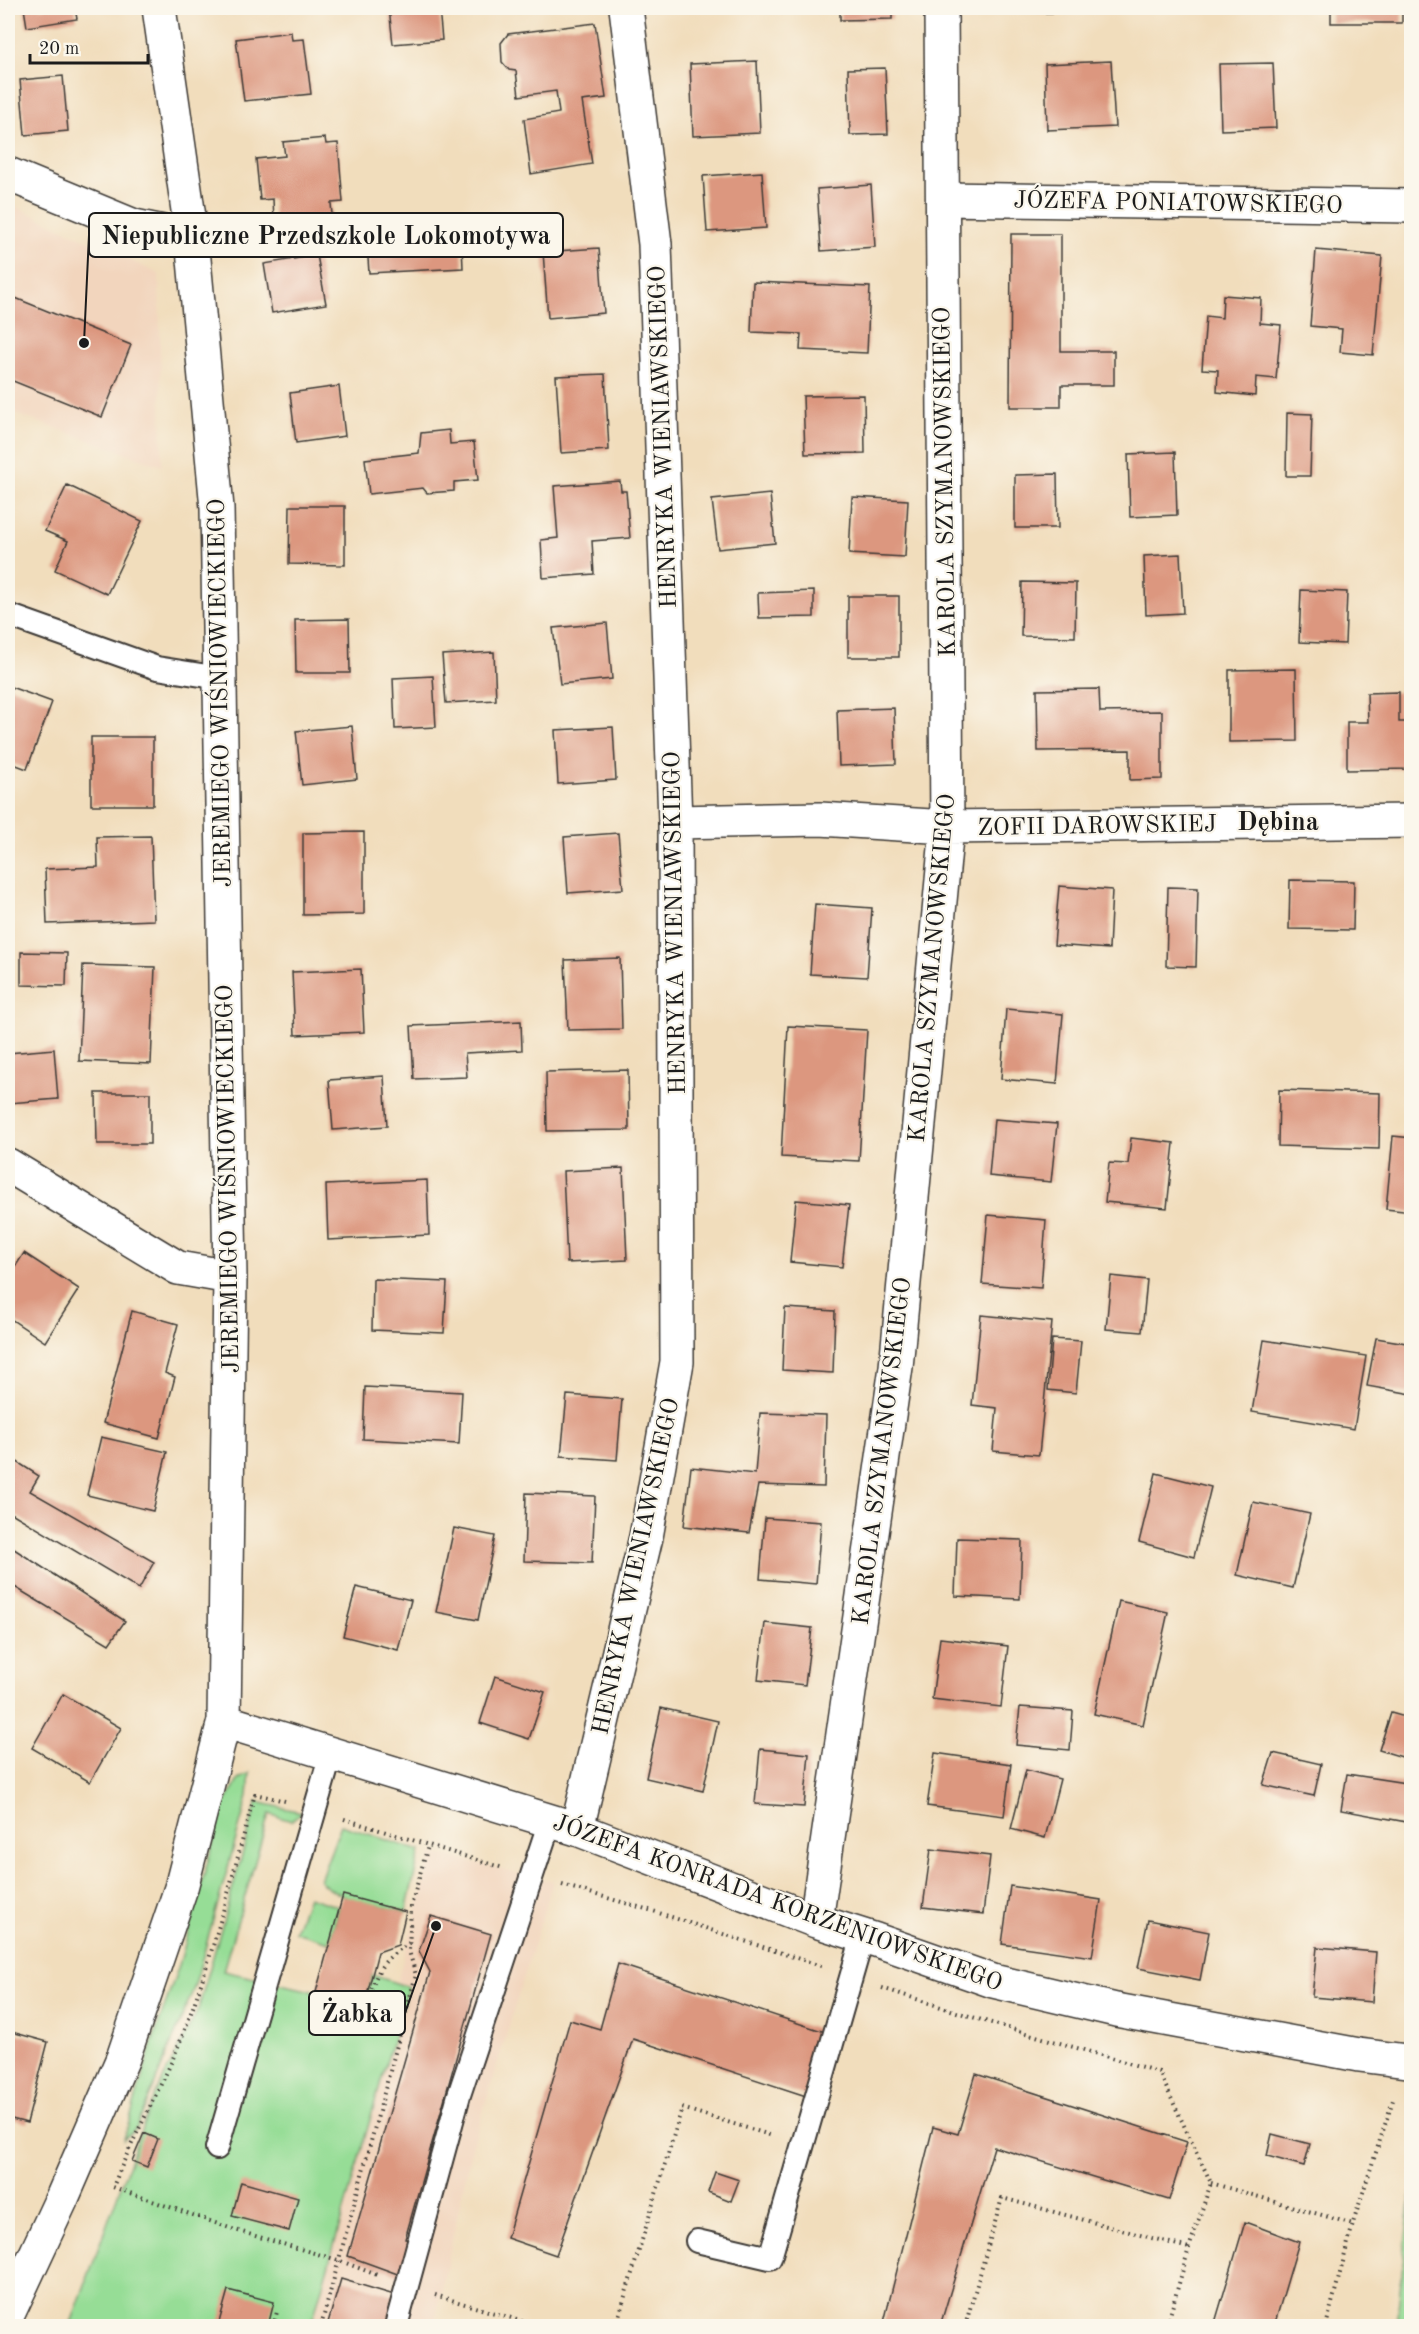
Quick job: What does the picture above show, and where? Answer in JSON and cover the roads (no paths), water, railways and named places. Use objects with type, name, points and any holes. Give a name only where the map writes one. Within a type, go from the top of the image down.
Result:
[{"type":"street","name":"JEREMIEGO WIŚNIOWIECKIEGO","points":[[8,2314],[63,2196],[123,2058],[181,1888],[224,1721],[230,1277],[217,508],[192,238],[159,8]]},
{"type":"street","name":"HENRYKA WIENIAWSKIEGO","points":[[563,1825],[646,1537],[677,1362],[675,822],[655,244],[626,8]]},
{"type":"street","name":"KAROLA SZYMANOWSKIEGO","points":[[816,1921],[896,1367],[947,826],[941,8]]},
{"type":"street","points":[[8,174],[134,226],[192,238]]},
{"type":"street","name":"JÓZEFA PONIATOWSKIEGO","points":[[944,198],[1412,206]]},
{"type":"street","name":"ZOFII DAROWSKIEJ","points":[[675,822],[820,819],[947,826],[1412,821]]},
{"type":"street","points":[[8,1165],[178,1268],[230,1277]]},
{"type":"street","name":"JÓZEFA KONRADA KORZENIOWSKIEGO","points":[[224,1721],[563,1825],[816,1921],[993,1981],[1116,2010],[1359,2055],[1407,2061],[1412,2059]]},
{"type":"lane","points":[[8,615],[157,668],[220,678]]},
{"type":"lane","points":[[217,2148],[331,1754]]},
{"type":"lane","points":[[396,2326],[459,2096],[531,1876],[563,1825]]},
{"type":"lane","points":[[697,2241],[770,2258],[863,1936]]},
{"type":"place","name":"Niepubliczne Przedszkole Lokomotywa","points":[[84,343]]},
{"type":"place","name":"Żabka","points":[[436,1926]]},
{"type":"district","name":"Dębina","points":[[1278,821]]}]
